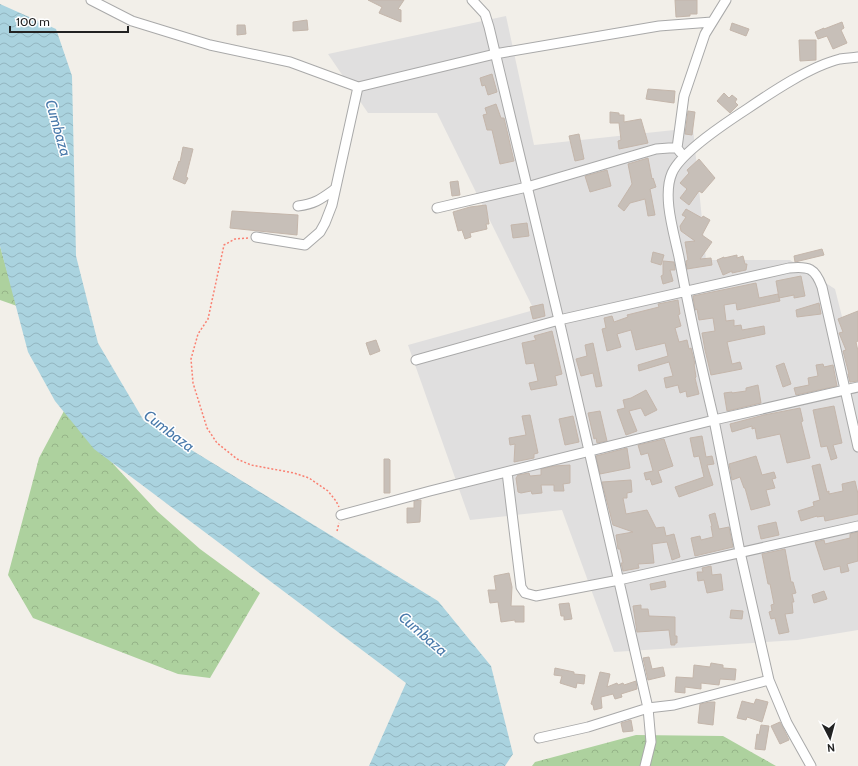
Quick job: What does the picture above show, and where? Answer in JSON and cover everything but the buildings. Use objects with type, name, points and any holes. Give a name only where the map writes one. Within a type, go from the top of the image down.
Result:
[{"type":"street","points":[[91,0],[132,20],[216,46],[290,62],[358,87],[495,54],[659,26],[712,22]]},
{"type":"street","points":[[472,0],[486,14],[619,580],[648,708],[651,742],[646,766]]},
{"type":"street","points":[[683,156],[677,148],[684,96],[705,34],[726,0]]},
{"type":"street","points":[[811,766],[787,723],[769,680],[740,552],[714,420],[685,291],[671,217],[668,185],[672,172],[683,156],[724,124],[761,99],[814,68],[840,59],[858,57]]},
{"type":"street","points":[[256,237],[305,245],[323,228],[329,214],[358,87]]},
{"type":"street","points":[[437,208],[527,187],[656,149],[677,148]]},
{"type":"street","points":[[298,206],[310,204],[319,200],[335,189]]},
{"type":"street","points":[[416,360],[559,320],[789,268],[807,268],[816,273],[822,287],[830,315],[844,389],[858,447]]},
{"type":"street","points":[[340,515],[588,450],[844,389],[858,387]]},
{"type":"street","points":[[507,472],[520,587],[525,593],[536,596],[619,580],[858,526]]},
{"type":"street","points":[[539,738],[588,727],[648,708],[674,705],[769,680]]},
{"type":"path","points":[[256,237],[235,239],[224,245],[208,319],[198,334],[192,350],[191,367],[194,387],[207,428],[223,449],[237,459],[251,465],[302,475],[316,481],[333,497],[338,505],[340,520],[337,530]]},
{"type":"shaded area","points":[[506,16],[534,145],[693,128],[706,260],[790,260],[835,289],[858,380],[858,630],[797,640],[614,652],[562,510],[470,520],[408,345],[534,310],[437,113],[368,113],[328,54]]},
{"type":"green space","points":[[0,246],[17,306],[0,300]]},
{"type":"green space","points":[[64,411],[157,511],[200,549],[260,593],[210,678],[178,674],[33,618],[8,575],[39,458]]},
{"type":"green space","points":[[636,735],[723,736],[776,766],[532,766],[535,762]]},
{"type":"water","name":"Cumbaza","points":[[0,4],[56,29],[72,76],[76,256],[98,343],[144,421],[438,601],[491,666],[513,754],[505,766],[369,766],[406,683],[94,449],[55,401],[28,352],[0,246]]}]
